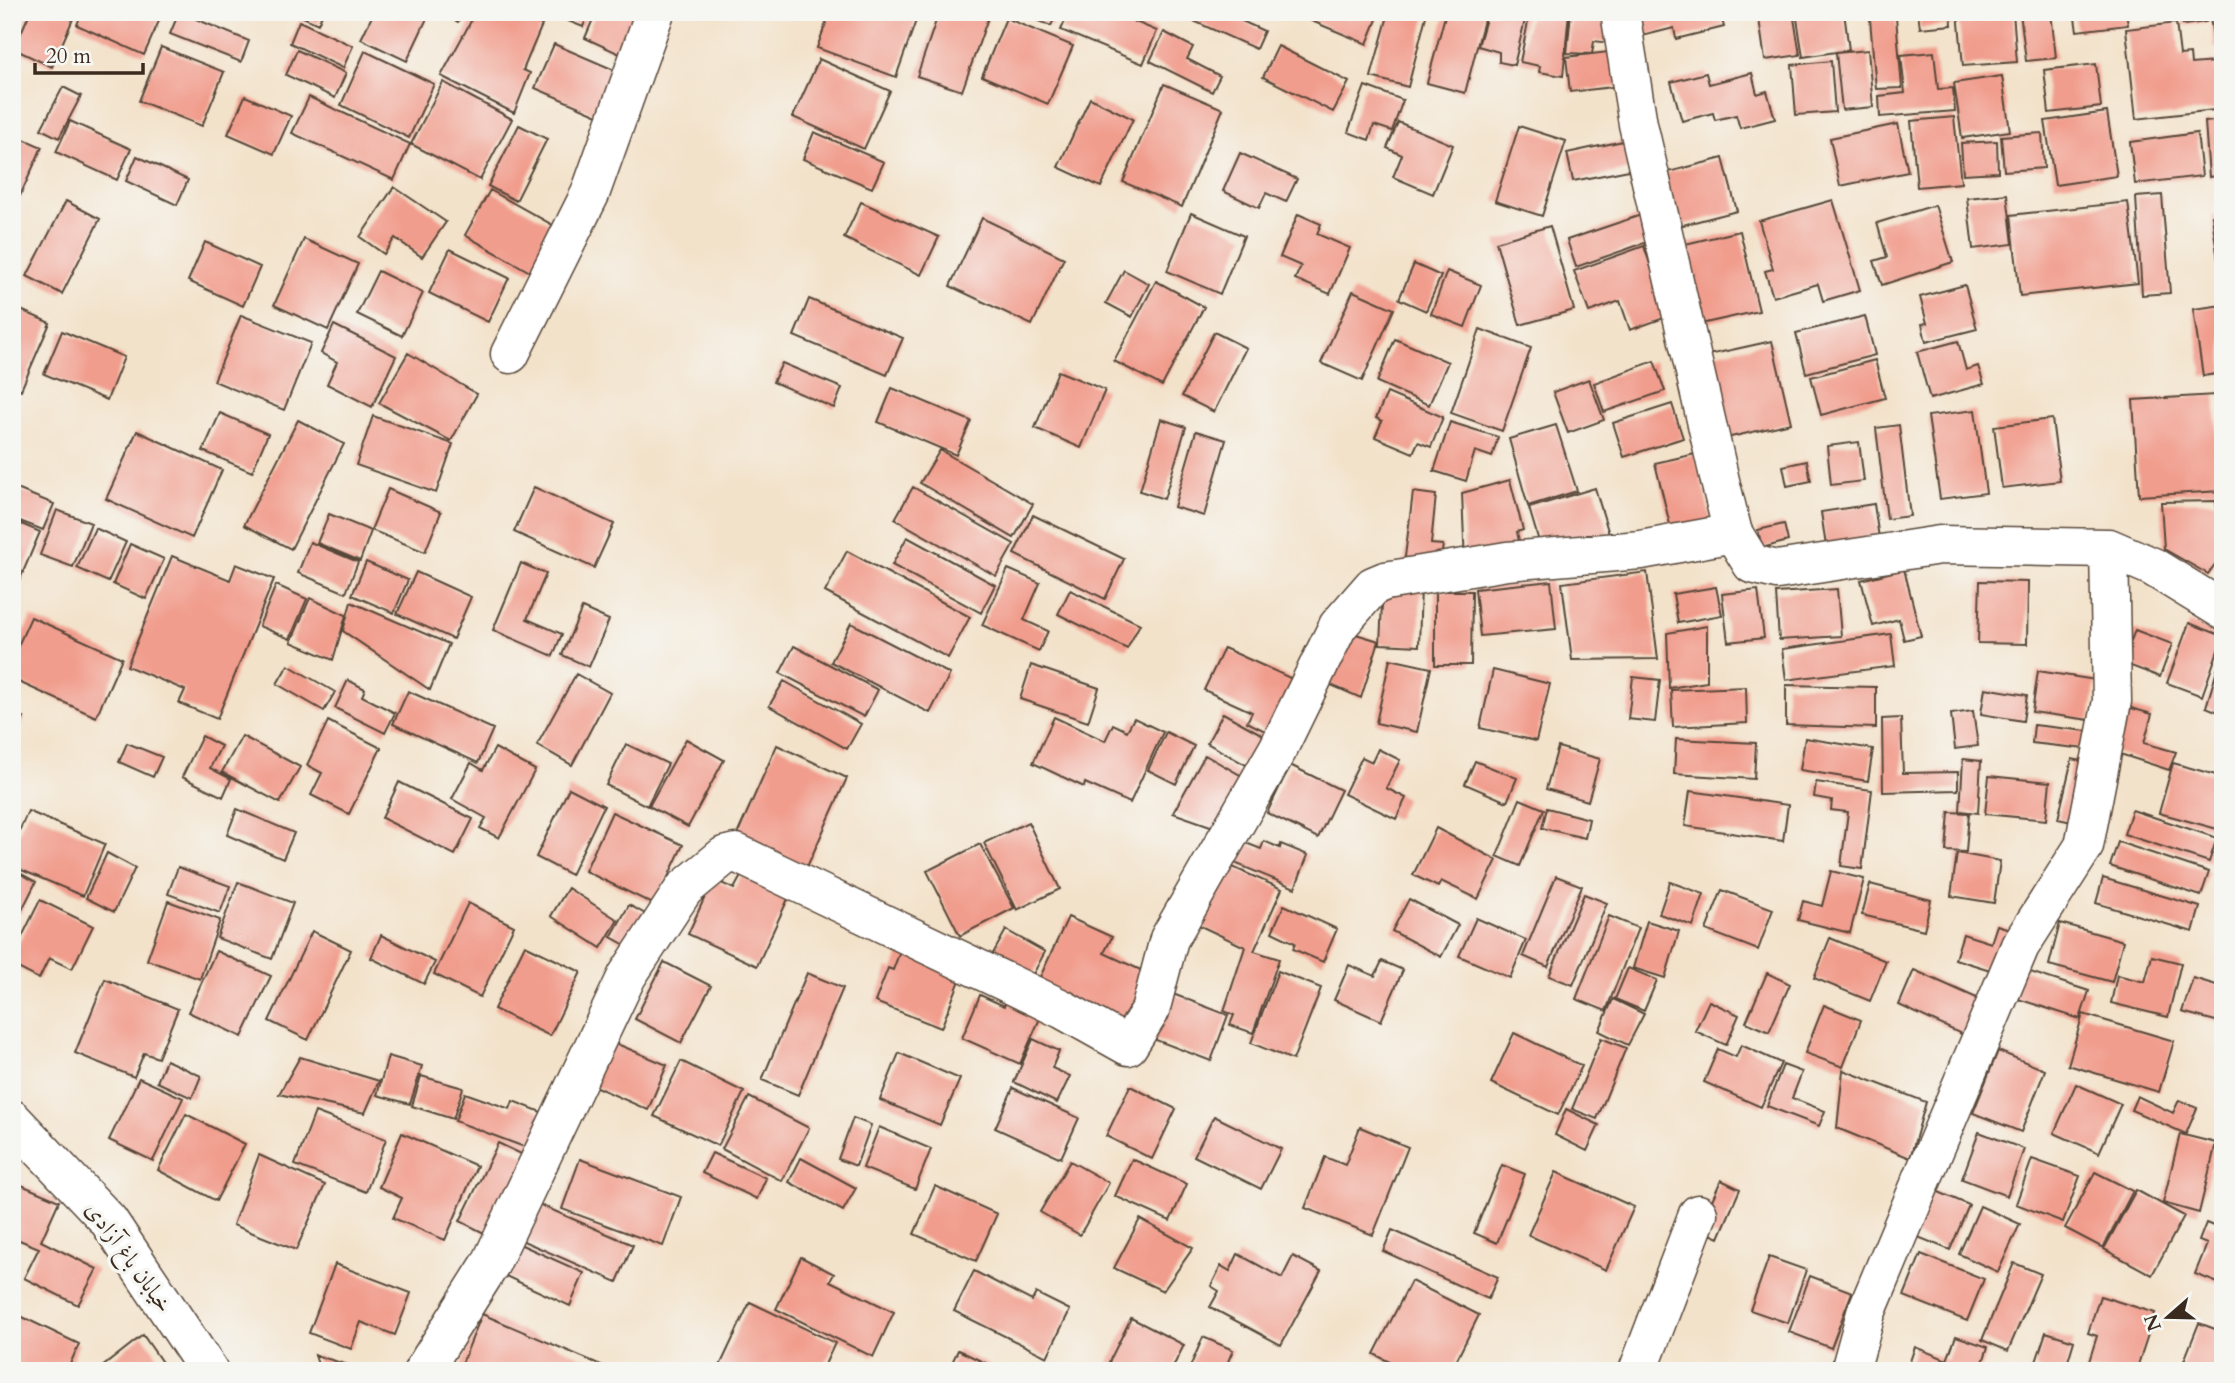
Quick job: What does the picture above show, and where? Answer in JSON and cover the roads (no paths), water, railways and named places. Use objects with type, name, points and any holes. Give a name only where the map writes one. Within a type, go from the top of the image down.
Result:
[{"type":"street","points":[[510,354],[590,194],[655,12]]},
{"type":"street","points":[[1620,12],[1638,124],[1732,533],[1752,564],[1777,570],[1940,545],[2109,548],[2153,568],[2223,610]]},
{"type":"street","points":[[423,1371],[491,1263],[627,976],[684,890],[724,856],[736,853],[1062,1009],[1128,1046],[1150,1011],[1169,939],[1278,749],[1338,626],[1373,586],[1385,581],[1507,561],[1641,550],[1732,533]]},
{"type":"street","points":[[1850,1371],[1866,1313],[2020,946],[2084,846],[2112,701],[2109,548]]},
{"type":"street","name":"خیابان باغ آزادی","points":[[12,1119],[108,1220],[209,1371]]},
{"type":"street","points":[[1638,1371],[1698,1214]]}]
